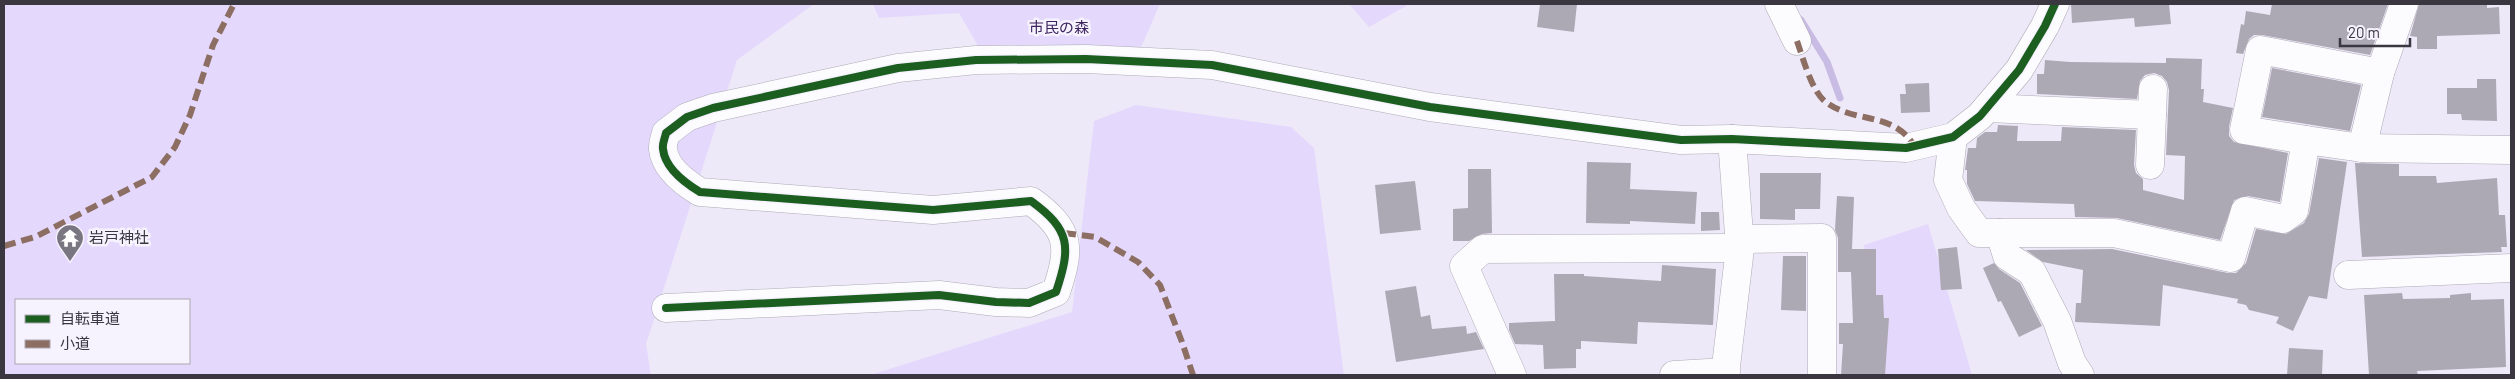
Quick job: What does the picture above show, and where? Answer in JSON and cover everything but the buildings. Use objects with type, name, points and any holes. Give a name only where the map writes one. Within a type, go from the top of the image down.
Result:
[{"type":"street","points":[[1779,4],[1797,41]]},
{"type":"street","points":[[666,308],[939,294],[996,302],[1029,303],[1056,292],[1065,264],[1064,233],[1049,214],[1031,201],[933,210],[700,192],[683,182],[667,161],[663,148],[666,133],[687,116],[742,100],[898,68],[976,60],[1086,59],[1212,65],[1430,107],[1682,140],[1732,139],[1906,148],[1953,138],[1986,108],[2019,70],[2046,26],[2055,4]]},
{"type":"street","points":[[2362,148],[2380,73],[2404,4]]},
{"type":"street","points":[[2380,73],[2260,50],[2244,130],[2362,148],[2511,150]]},
{"type":"street","points":[[1986,108],[2153,102],[2150,165]]},
{"type":"street","points":[[1953,138],[1948,180],[1961,208],[1979,233],[2114,232],[2231,258],[2245,211],[2283,219],[2294,211],[2306,140]]},
{"type":"street","points":[[1674,375],[1726,374],[1740,244],[1732,139]]},
{"type":"street","points":[[2000,233],[2007,256],[2032,272],[2057,321],[2072,363],[2080,375]]},
{"type":"street","points":[[1512,375],[1464,266],[1483,249],[1740,244],[1822,238],[1822,375]]},
{"type":"street","points":[[2348,275],[2511,268]]},
{"type":"green space","points":[[4,4],[814,4],[737,60],[646,344],[651,375],[4,375]]},
{"type":"green space","name":"市民の森","points":[[873,4],[1160,4],[1139,52],[981,51],[959,13],[879,18]]},
{"type":"green space","points":[[1349,4],[1406,4],[1406,6],[1369,27]]},
{"type":"green space","points":[[1136,105],[1291,127],[1314,148],[1344,375],[870,375],[1072,312],[1094,121]]},
{"type":"green space","points":[[1928,224],[1972,375],[1884,375],[1864,245]]},
{"type":"waterway","points":[[1801,20],[1827,62],[1840,98]]},
{"type":"marked path","points":[[4,246],[35,237],[152,177],[175,147],[190,115],[213,45],[234,4]]},
{"type":"marked path","points":[[1797,41],[1812,83],[1827,103],[1850,114],[1874,119],[1897,128],[1915,147]]},
{"type":"marked path","points":[[1064,233],[1095,237],[1138,262],[1160,285],[1193,375]]},
{"type":"cycle path","points":[[666,308],[939,295],[996,302],[1029,303],[1056,292],[1061,276],[1064,263],[1064,240],[1054,221],[1031,201],[933,210],[700,192],[672,169],[665,156],[663,145],[666,133],[687,117],[713,108],[898,68],[976,60],[1086,59],[1212,65],[1430,107],[1681,140],[1732,139],[1906,148],[1953,137],[1980,116],[2019,70],[2045,26],[2055,4]]},
{"type":"place","name":"岩戸神社","points":[[70,262]]}]
